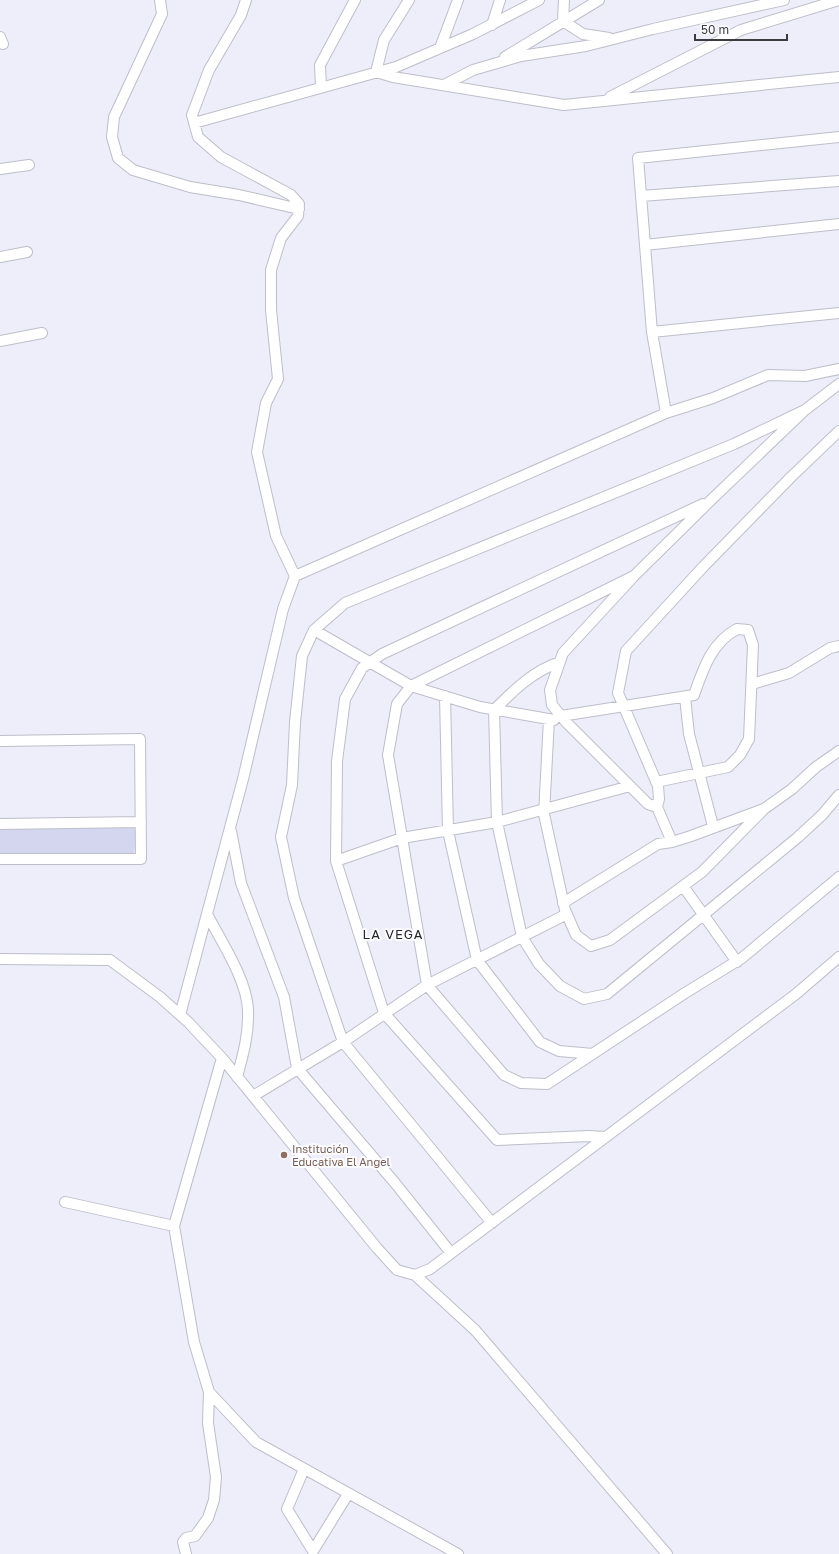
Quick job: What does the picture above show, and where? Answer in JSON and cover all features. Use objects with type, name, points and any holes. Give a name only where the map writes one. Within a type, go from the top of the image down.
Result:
[{"type":"street","points":[[160,0],[162,14],[114,117],[112,137],[118,158],[133,170],[190,187],[239,195],[298,209]]},
{"type":"street","points":[[180,1015],[230,827],[283,609],[295,576],[276,536],[257,452],[266,403],[278,379],[271,310],[271,270],[281,238],[298,216],[299,204],[291,195],[221,157],[198,137],[192,115],[210,70],[241,15],[246,0]]},
{"type":"street","points":[[321,87],[320,65],[354,0]]},
{"type":"street","points":[[376,72],[384,40],[409,0]]},
{"type":"street","points":[[440,48],[458,0]]},
{"type":"street","points":[[492,25],[500,0]]},
{"type":"street","points":[[194,123],[396,67],[492,25],[539,0]]},
{"type":"street","points":[[563,21],[564,0]]},
{"type":"street","points":[[496,63],[599,0]]},
{"type":"street","points":[[444,85],[473,70],[522,56],[586,46],[615,38],[784,0]]},
{"type":"street","points":[[602,100],[741,30],[839,0]]},
{"type":"street","points":[[563,21],[583,34],[615,38]]},
{"type":"street","points":[[376,72],[393,77],[564,105],[839,77]]},
{"type":"street","points":[[666,413],[652,332],[638,158],[839,137]]},
{"type":"street","points":[[0,169],[29,165]]},
{"type":"street","points":[[641,196],[839,181]]},
{"type":"street","points":[[645,245],[839,224]]},
{"type":"street","points":[[0,257],[27,252]]},
{"type":"street","points":[[652,332],[839,313]]},
{"type":"street","points":[[0,341],[42,333]]},
{"type":"street","points":[[295,576],[666,413],[714,398],[768,375],[805,376],[839,369]]},
{"type":"street","points":[[658,807],[648,804],[563,719],[552,705],[550,690],[563,653],[634,576],[710,501],[805,410],[839,384]]},
{"type":"street","points":[[492,1223],[343,1042],[294,898],[281,837],[292,785],[295,722],[302,656],[314,630],[345,603],[734,444],[805,410]]},
{"type":"street","points":[[672,842],[658,807],[659,799],[656,782],[618,693],[626,651],[703,567],[791,477],[839,431]]},
{"type":"street","points":[[606,1137],[589,1136],[497,1140],[384,1013],[336,861],[337,761],[345,699],[362,668],[382,654],[710,501]]},
{"type":"street","points":[[634,576],[411,686],[398,704],[388,755],[427,985],[504,1074],[521,1083],[548,1084],[737,962],[839,878]]},
{"type":"street","points":[[314,630],[411,686],[494,710],[549,719],[563,719],[624,706],[694,695],[700,676],[719,641],[737,628],[748,630],[753,645],[749,739],[740,755],[728,767],[656,782]]},
{"type":"street","points":[[752,684],[789,673],[830,648],[839,646]]},
{"type":"street","points":[[560,662],[547,666],[522,683],[494,710],[497,822],[522,937],[539,964],[560,986],[584,999],[607,994],[797,838],[839,795]]},
{"type":"street","points":[[445,696],[448,831],[476,960],[540,1042],[559,1051],[593,1054]]},
{"type":"street","points":[[685,697],[689,734],[698,774],[713,826]]},
{"type":"street","points":[[549,719],[544,809],[566,914],[576,935],[591,946],[610,940],[702,872],[764,809],[792,789],[816,767],[839,750]]},
{"type":"street","points":[[0,741],[140,739],[141,859],[0,858]]},
{"type":"street","points":[[336,861],[402,838],[497,822],[630,786]]},
{"type":"street","points":[[563,903],[658,844],[672,842],[713,826],[764,809]]},
{"type":"street","points":[[0,824],[141,822]]},
{"type":"street","points":[[230,827],[241,882],[284,997],[297,1068],[395,1183],[451,1253]]},
{"type":"street","points":[[683,886],[737,962]]},
{"type":"street","points":[[207,914],[239,974],[248,1009],[246,1041],[237,1077]]},
{"type":"street","points":[[252,1096],[343,1042],[427,985],[566,914]]},
{"type":"street","points":[[414,1275],[430,1269],[492,1223],[796,994],[839,957]]},
{"type":"street","points":[[0,959],[110,960],[160,997],[222,1058],[376,1248],[397,1270],[414,1275],[475,1330],[667,1554]]},
{"type":"street","points":[[186,1554],[183,1542],[186,1538],[195,1536],[208,1518],[214,1500],[216,1477],[208,1423],[209,1392],[194,1342],[174,1226],[222,1058]]},
{"type":"street","points":[[64,1202],[174,1226]]},
{"type":"street","points":[[209,1392],[256,1442],[458,1554]]},
{"type":"street","points":[[304,1469],[287,1509],[313,1551],[348,1494]]},
{"type":"shaded area","points":[[137,827],[134,853],[0,853],[0,829]]},
{"type":"place","name":"Institución Educativa El Angel","points":[[284,1155]]},
{"type":"district","name":"LA VEGA","points":[[393,934]]}]
